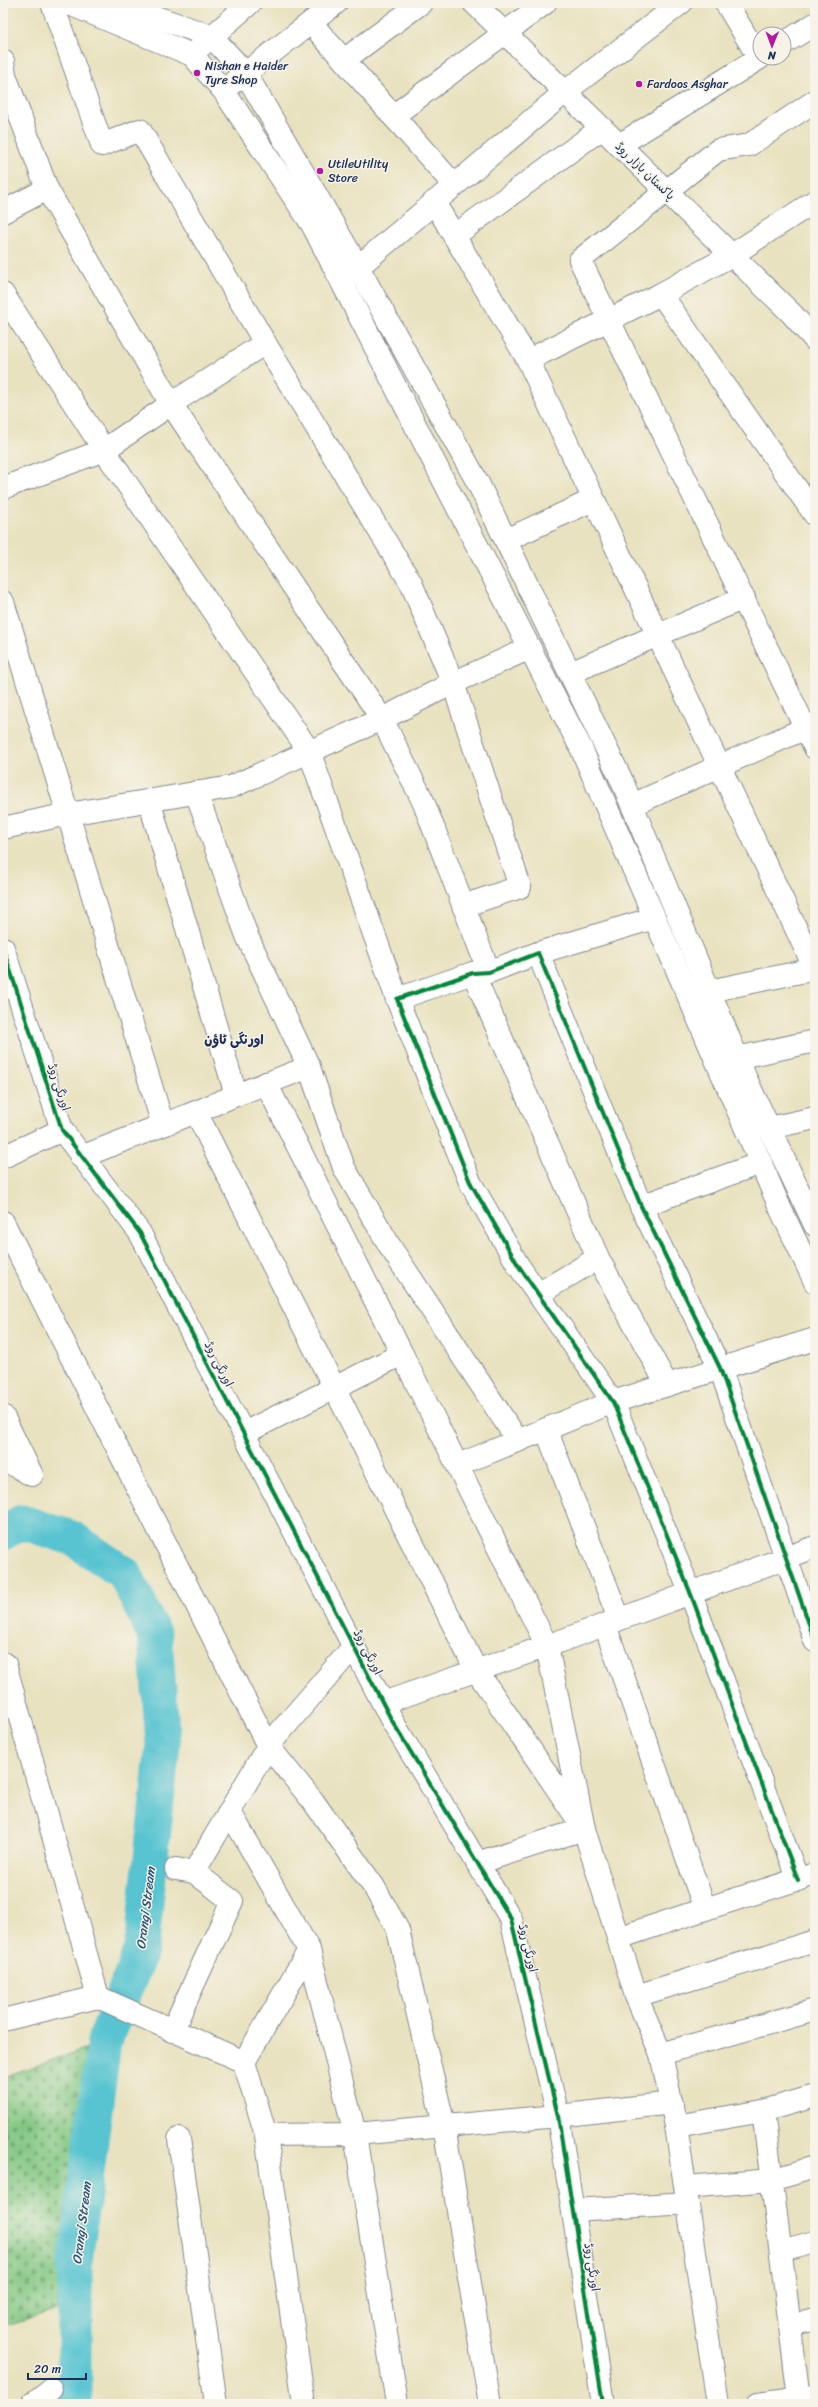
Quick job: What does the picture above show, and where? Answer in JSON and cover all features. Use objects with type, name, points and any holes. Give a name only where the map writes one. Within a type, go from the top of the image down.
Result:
[{"type":"street","points":[[52,3],[102,145],[140,130],[265,343],[411,583],[454,682],[520,887],[463,906]]},
{"type":"street","points":[[67,3],[192,54],[223,90],[313,226],[581,748],[761,1163],[815,1282]]},
{"type":"street","points":[[115,3],[211,36],[246,74],[358,267],[478,483],[570,673],[632,805],[737,1058],[769,1128],[810,1204],[815,1225]]},
{"type":"street","points":[[192,54],[250,3]]},
{"type":"street","points":[[223,90],[246,74],[336,3]]},
{"type":"street","points":[[344,60],[421,3]]},
{"type":"street","name":"پاکستان بازار روڈ","points":[[474,3],[732,255],[808,319],[815,340]]},
{"type":"street","points":[[393,116],[545,3]]},
{"type":"street","points":[[358,267],[565,92],[681,3]]},
{"type":"street","points":[[727,3],[752,45]]},
{"type":"street","points":[[311,23],[454,185]]},
{"type":"street","points":[[792,38],[815,24]]},
{"type":"street","points":[[3,61],[5,75],[47,189],[171,404],[382,719],[423,801],[463,906],[481,972],[598,1258],[667,1385]]},
{"type":"street","points":[[619,145],[752,63]]},
{"type":"street","points":[[815,101],[749,145],[718,150],[580,260],[744,598],[811,726],[815,748]]},
{"type":"street","points":[[454,236],[602,128]]},
{"type":"street","points":[[3,212],[47,189]]},
{"type":"street","points":[[528,360],[661,294],[732,255],[815,201]]},
{"type":"street","points":[[434,202],[528,360],[718,767],[815,969],[710,991]]},
{"type":"street","points":[[3,294],[104,450],[309,751],[397,999],[470,1182],[518,1265],[613,1402],[806,1877],[618,1938]]},
{"type":"street","points":[[661,294],[815,515]]},
{"type":"street","points":[[3,488],[104,450],[171,404],[265,343]]},
{"type":"street","points":[[506,540],[593,500]]},
{"type":"street","points":[[570,673],[744,598]]},
{"type":"street","points":[[3,602],[164,1125]]},
{"type":"street","points":[[3,828],[68,814],[231,787],[382,719],[454,682],[530,648]]},
{"type":"street","points":[[632,805],[811,726]]},
{"type":"street","points":[[196,792],[247,936],[309,1067],[344,1168],[391,1248],[518,1441]]},
{"type":"street","points":[[148,800],[236,1095]]},
{"type":"street","points":[[397,999],[538,953],[654,918]]},
{"type":"street","name":"اورنگی روڈ","points":[[3,948],[62,1130],[140,1233],[383,1703],[511,1919],[558,2116],[603,2404]]},
{"type":"street","points":[[538,953],[641,1206],[720,1368],[815,1641]]},
{"type":"street","points":[[737,1058],[815,1041]]},
{"type":"street","points":[[81,1157],[309,1067]]},
{"type":"street","points":[[266,1083],[548,1646],[584,1829],[636,1996],[661,2054],[672,2103],[718,2404]]},
{"type":"street","points":[[196,1112],[476,1670],[584,1829]]},
{"type":"street","points":[[769,1128],[815,1118]]},
{"type":"street","points":[[3,1157],[62,1130]]},
{"type":"street","points":[[641,1206],[761,1163]]},
{"type":"street","points":[[3,1222],[268,1746],[313,1801],[370,1880],[398,1930],[444,2126],[490,2404]]},
{"type":"street","points":[[538,1294],[598,1258]]},
{"type":"street","points":[[458,1465],[613,1402],[720,1368],[814,1343]]},
{"type":"street","points":[[244,1433],[402,1354]]},
{"type":"street","points":[[3,1416],[32,1475],[3,1459]]},
{"type":"street","points":[[546,1429],[612,1622],[705,1909]]},
{"type":"street","points":[[383,1703],[548,1646],[690,1592],[815,1547]]},
{"type":"street","points":[[172,2030],[232,1901],[185,1870],[230,1812],[268,1746],[354,1646]]},
{"type":"street","points":[[5,1664],[99,1998]]},
{"type":"street","points":[[230,1812],[309,1950],[355,2134],[398,2404]]},
{"type":"street","points":[[477,1863],[584,1829]]},
{"type":"street","points":[[636,1996],[815,1941]]},
{"type":"street","points":[[304,2404],[266,2135],[244,2062],[309,1950]]},
{"type":"street","points":[[3,2020],[99,1998],[244,2062]]},
{"type":"street","points":[[661,2054],[815,2010]]},
{"type":"street","points":[[676,2126],[763,2111],[815,2096]]},
{"type":"street","points":[[266,2135],[355,2134],[558,2116],[672,2103]]},
{"type":"street","points":[[758,2404],[807,2398],[790,2325],[763,2111]]},
{"type":"street","points":[[179,2139],[216,2404]]},
{"type":"street","points":[[573,2210],[687,2195],[772,2180],[815,2167]]},
{"type":"street","points":[[781,2251],[815,2242]]},
{"type":"street","points":[[790,2325],[815,2319]]},
{"type":"street","points":[[32,2404],[51,2389]]},
{"type":"green space","points":[[89,2047],[57,2310],[3,2326],[3,2077]]},
{"type":"waterway","name":"Orangi Stream","points":[[3,1533],[22,1522],[72,1538],[125,1574],[155,1637],[163,1744],[141,1951],[104,2042],[75,2262],[75,2404]]},
{"type":"cycle path","points":[[3,948],[62,1130],[140,1233],[391,1719],[511,1919],[558,2116],[603,2404]]},
{"type":"cycle path","points":[[798,1880],[690,1592],[613,1402],[518,1265],[470,1182],[397,999],[473,973],[489,972],[538,953],[641,1206],[720,1368],[815,1641]]},
{"type":"place","name":"Nishan e Haider Tyre Shop","points":[[197,73]]},
{"type":"place","name":"Fardoos Asghar","points":[[639,84]]},
{"type":"place","name":"UtileUtility Store","points":[[320,171]]},
{"type":"district","name":"اورنگی ٹاؤن","points":[[234,1039]]}]
